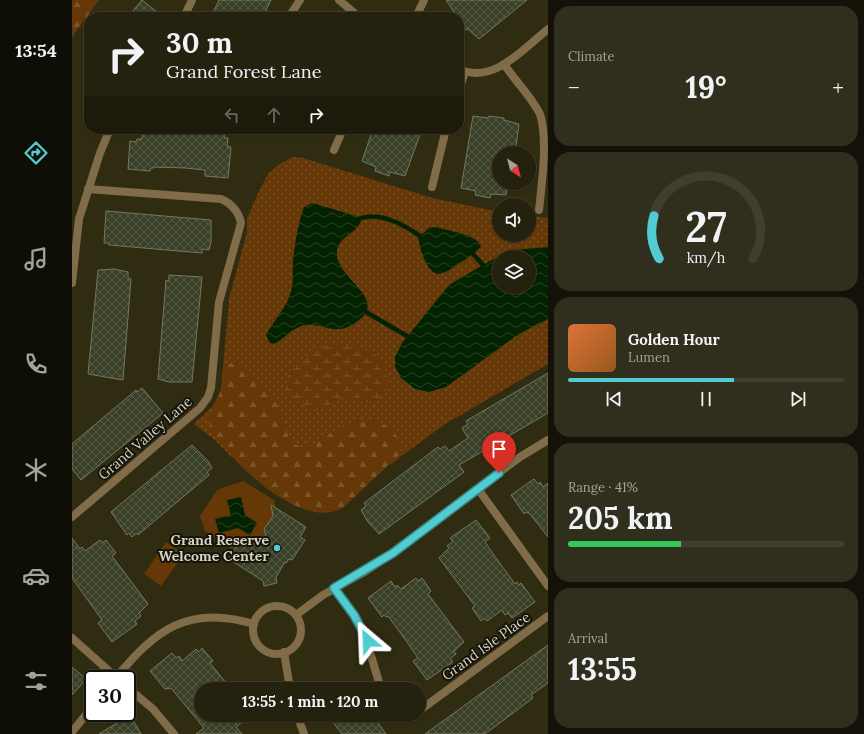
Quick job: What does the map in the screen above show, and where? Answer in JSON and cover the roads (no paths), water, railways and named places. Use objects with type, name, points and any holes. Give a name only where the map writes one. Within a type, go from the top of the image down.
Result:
[{"type":"street","points":[[186,12],[192,0]]},
{"type":"street","points":[[292,12],[300,0]]},
{"type":"street","points":[[339,0],[353,12]]},
{"type":"street","points":[[418,12],[424,0]]},
{"type":"street","points":[[464,71],[476,74],[484,73],[504,64],[548,29]]},
{"type":"street","points":[[504,64],[537,108],[544,125],[546,140],[539,210]]},
{"type":"street","points":[[72,283],[79,219],[100,153],[108,134]]},
{"type":"street","points":[[334,150],[342,134]]},
{"type":"street","points":[[432,187],[445,134]]},
{"type":"street","name":"Grand Valley Lane","points":[[72,517],[200,408],[208,397],[211,388],[219,302],[241,223],[238,214],[232,207],[221,199],[88,189]]},
{"type":"street","points":[[296,615],[315,600],[393,553],[520,457],[548,440]]},
{"type":"street","points":[[478,489],[548,586]]},
{"type":"street","points":[[334,588],[363,629],[368,641],[379,682]]},
{"type":"street","points":[[270,607],[286,608],[296,615],[300,624],[299,638],[296,644],[284,652],[276,654],[261,647],[256,640],[254,624],[257,617],[263,610],[270,607]]},
{"type":"street","name":"Grand Isle Place","points":[[426,706],[548,616]]},
{"type":"street","points":[[123,670],[144,647],[175,625],[192,620],[218,617],[237,619],[254,624]]},
{"type":"street","points":[[72,638],[107,670]]},
{"type":"street","points":[[284,652],[289,682]]},
{"type":"street","points":[[136,695],[153,710],[174,734]]},
{"type":"street","points":[[72,732],[84,717]]},
{"type":"street","points":[[300,722],[304,734]]},
{"type":"water","points":[[313,203],[356,216],[361,221],[355,229],[344,238],[338,246],[337,251],[338,261],[343,270],[364,295],[367,303],[366,312],[359,320],[342,329],[307,325],[295,329],[274,344],[270,343],[266,335],[285,306],[293,283],[295,247],[302,213],[304,207]]},
{"type":"water","points":[[436,227],[469,236],[479,243],[481,247],[461,263],[449,270],[439,274],[434,273],[424,259],[418,238],[429,228]]},
{"type":"water","points":[[548,247],[548,319],[519,334],[446,387],[429,392],[415,389],[401,378],[395,367],[395,357],[402,343],[449,285],[492,260],[492,294],[536,294],[536,250],[514,250]]},
{"type":"water","points":[[241,497],[245,515],[257,523],[250,535],[238,528],[219,533],[215,519],[231,515],[227,500]]},
{"type":"waterway","points":[[358,219],[374,217],[390,220],[406,227],[420,236]]},
{"type":"waterway","points":[[473,254],[483,265]]},
{"type":"waterway","points":[[366,312],[407,336]]},
{"type":"place","name":"Grand Reserve Welcome Center","points":[[277,548]]}]
